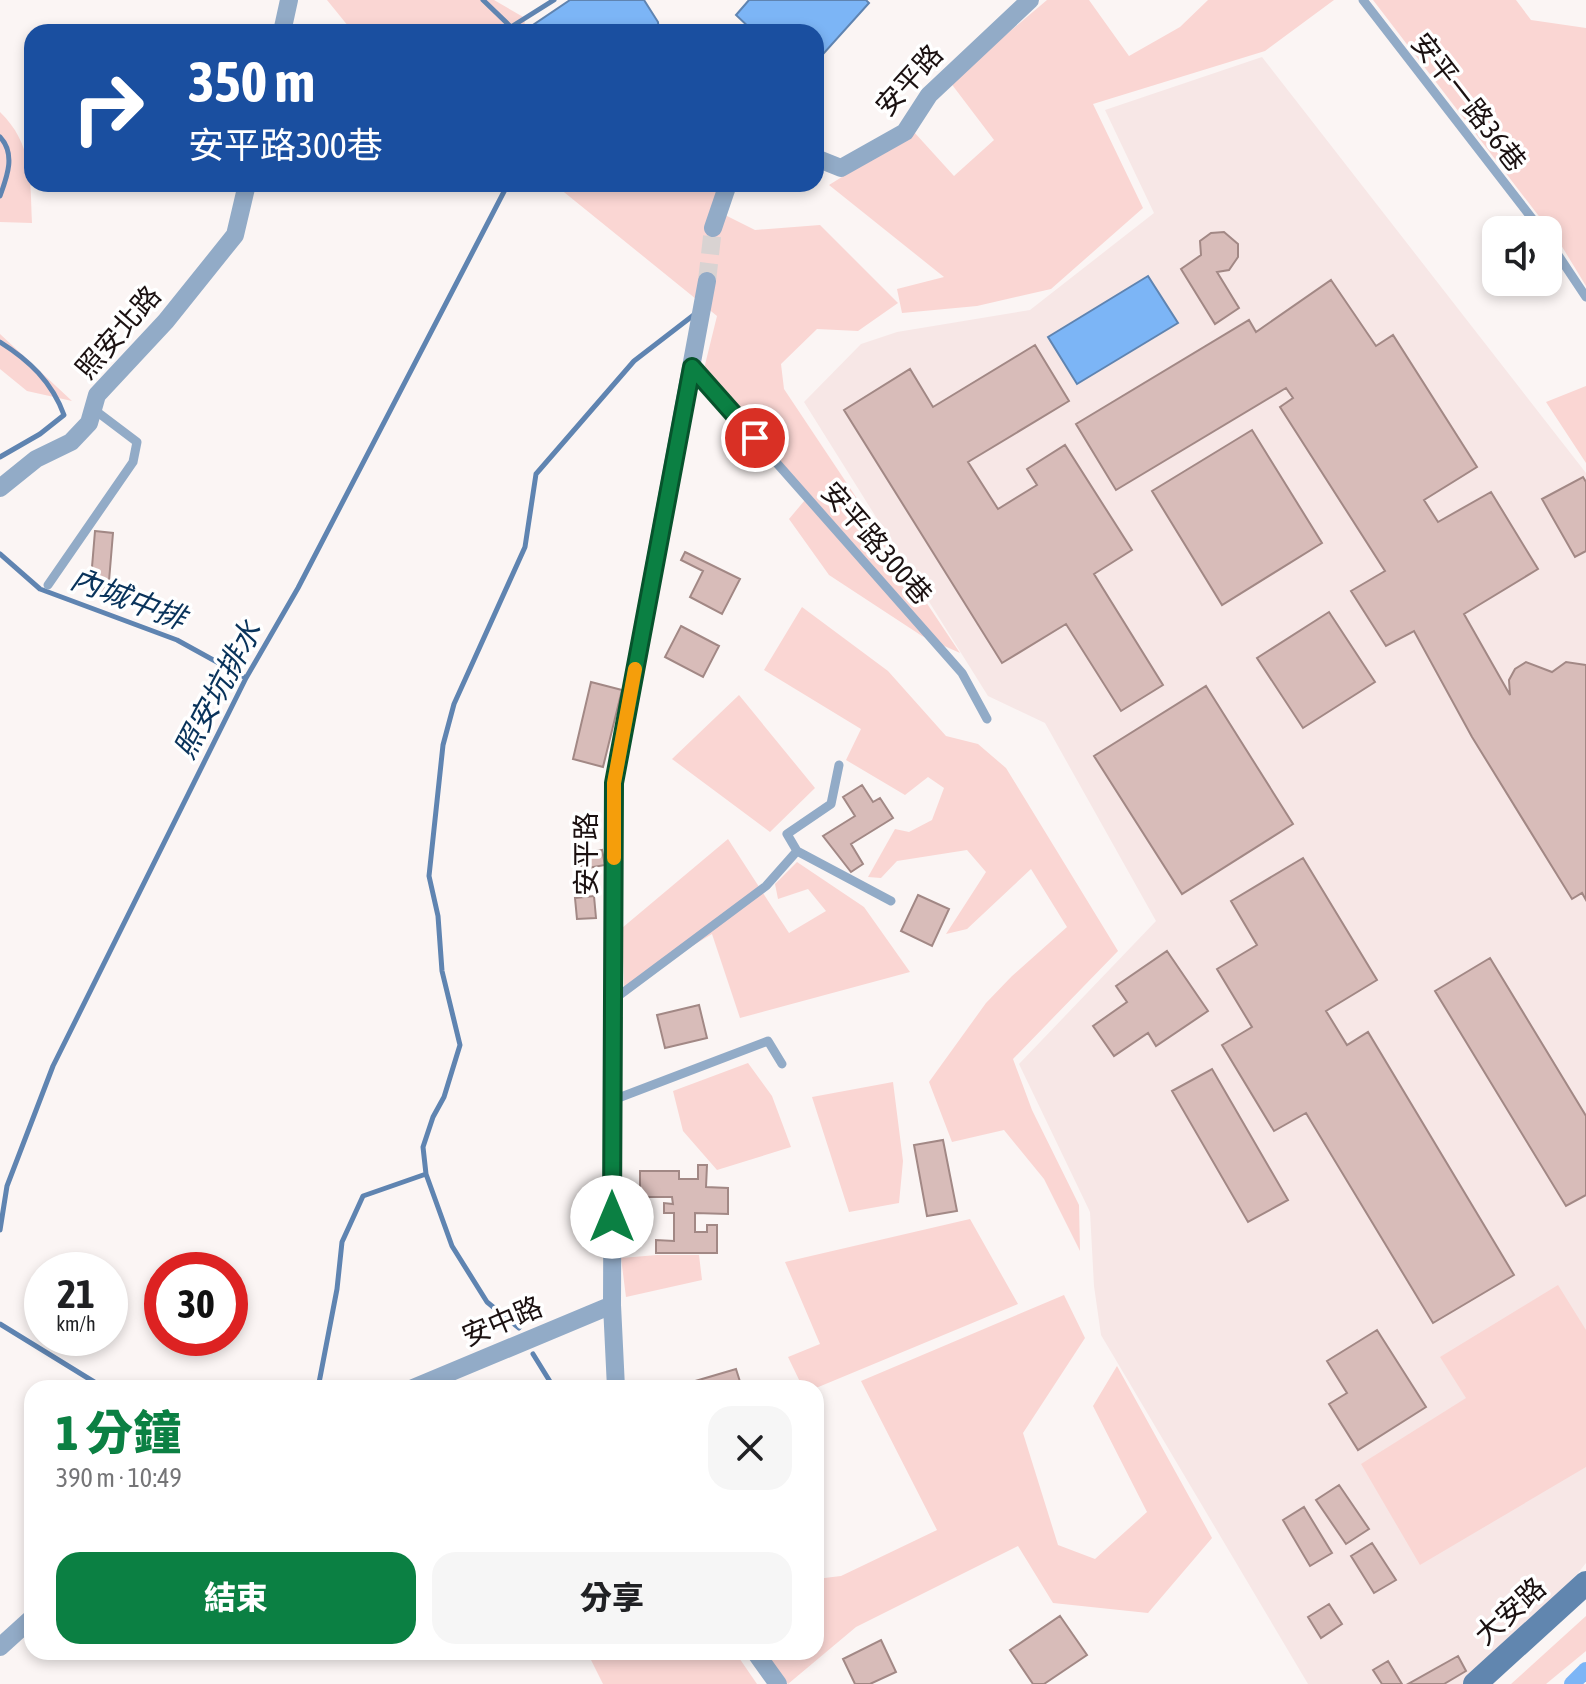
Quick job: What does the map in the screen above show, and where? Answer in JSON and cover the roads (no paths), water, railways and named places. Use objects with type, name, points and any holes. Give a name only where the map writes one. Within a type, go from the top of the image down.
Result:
[{"type":"street","points":[[284,24],[289,0]]},
{"type":"street","name":"安平路","points":[[824,161],[841,168],[905,132],[929,95],[1030,0]]},
{"type":"street","name":"照安北路","points":[[0,488],[36,459],[71,442],[89,423],[97,395],[166,321],[235,235],[245,192]]},
{"type":"street","points":[[713,228],[725,192]]},
{"type":"street","name":"安平路","points":[[616,1380],[612,1305],[614,783],[707,281]]},
{"type":"street","name":"安中路","points":[[432,1380],[612,1305]]},
{"type":"street","name":"大安路","points":[[1475,1684],[1586,1583]]},
{"type":"street","points":[[0,1647],[24,1625]]},
{"type":"street","points":[[761,1660],[778,1684]]},
{"type":"lane","name":"安平一路36巷","points":[[1363,0],[1530,216]]},
{"type":"lane","points":[[1562,261],[1586,297]]},
{"type":"lane","name":"安平路300巷","points":[[692,367],[962,673],[987,719]]},
{"type":"lane","points":[[48,585],[133,462],[137,442],[92,408]]},
{"type":"lane","points":[[839,765],[831,804],[787,834],[797,851],[891,901]]},
{"type":"lane","points":[[613,1000],[766,886],[797,851]]},
{"type":"lane","points":[[613,1100],[768,1041],[782,1064]]},
{"type":"water","points":[[570,0],[644,0],[658,24],[534,24]]},
{"type":"water","points":[[749,0],[866,0],[869,3],[824,53],[824,24],[746,24],[736,15]]},
{"type":"water","points":[[1148,276],[1178,323],[1077,384],[1048,337]]},
{"type":"waterway","name":"照安坑排水","points":[[483,0],[508,24]]},
{"type":"waterway","points":[[516,24],[554,0]]},
{"type":"waterway","name":"內城中排","points":[[0,137],[9,158],[0,196]]},
{"type":"waterway","name":"照安坑排水","points":[[0,1230],[7,1186],[53,1066],[246,678],[298,588],[504,192]]},
{"type":"waterway","points":[[519,1328],[487,1302],[452,1246],[426,1174],[423,1147],[444,1097],[460,1045],[442,971],[438,916],[429,876],[443,745],[454,704],[525,547],[536,474],[634,361],[695,314]]},
{"type":"waterway","name":"內城中排","points":[[0,342],[21,356],[38,373],[53,392],[64,415],[40,434],[0,457]]},
{"type":"waterway","name":"內城中排","points":[[0,554],[40,589],[177,640],[246,678]]},
{"type":"waterway","points":[[320,1380],[337,1289],[342,1242],[363,1196],[426,1174]]},
{"type":"waterway","points":[[0,1324],[91,1380]]},
{"type":"waterway","points":[[533,1354],[549,1380]]},
{"type":"waterway","points":[[1572,1684],[1586,1670]]},
{"type":"tunnel","points":[[707,281],[713,228]]}]
